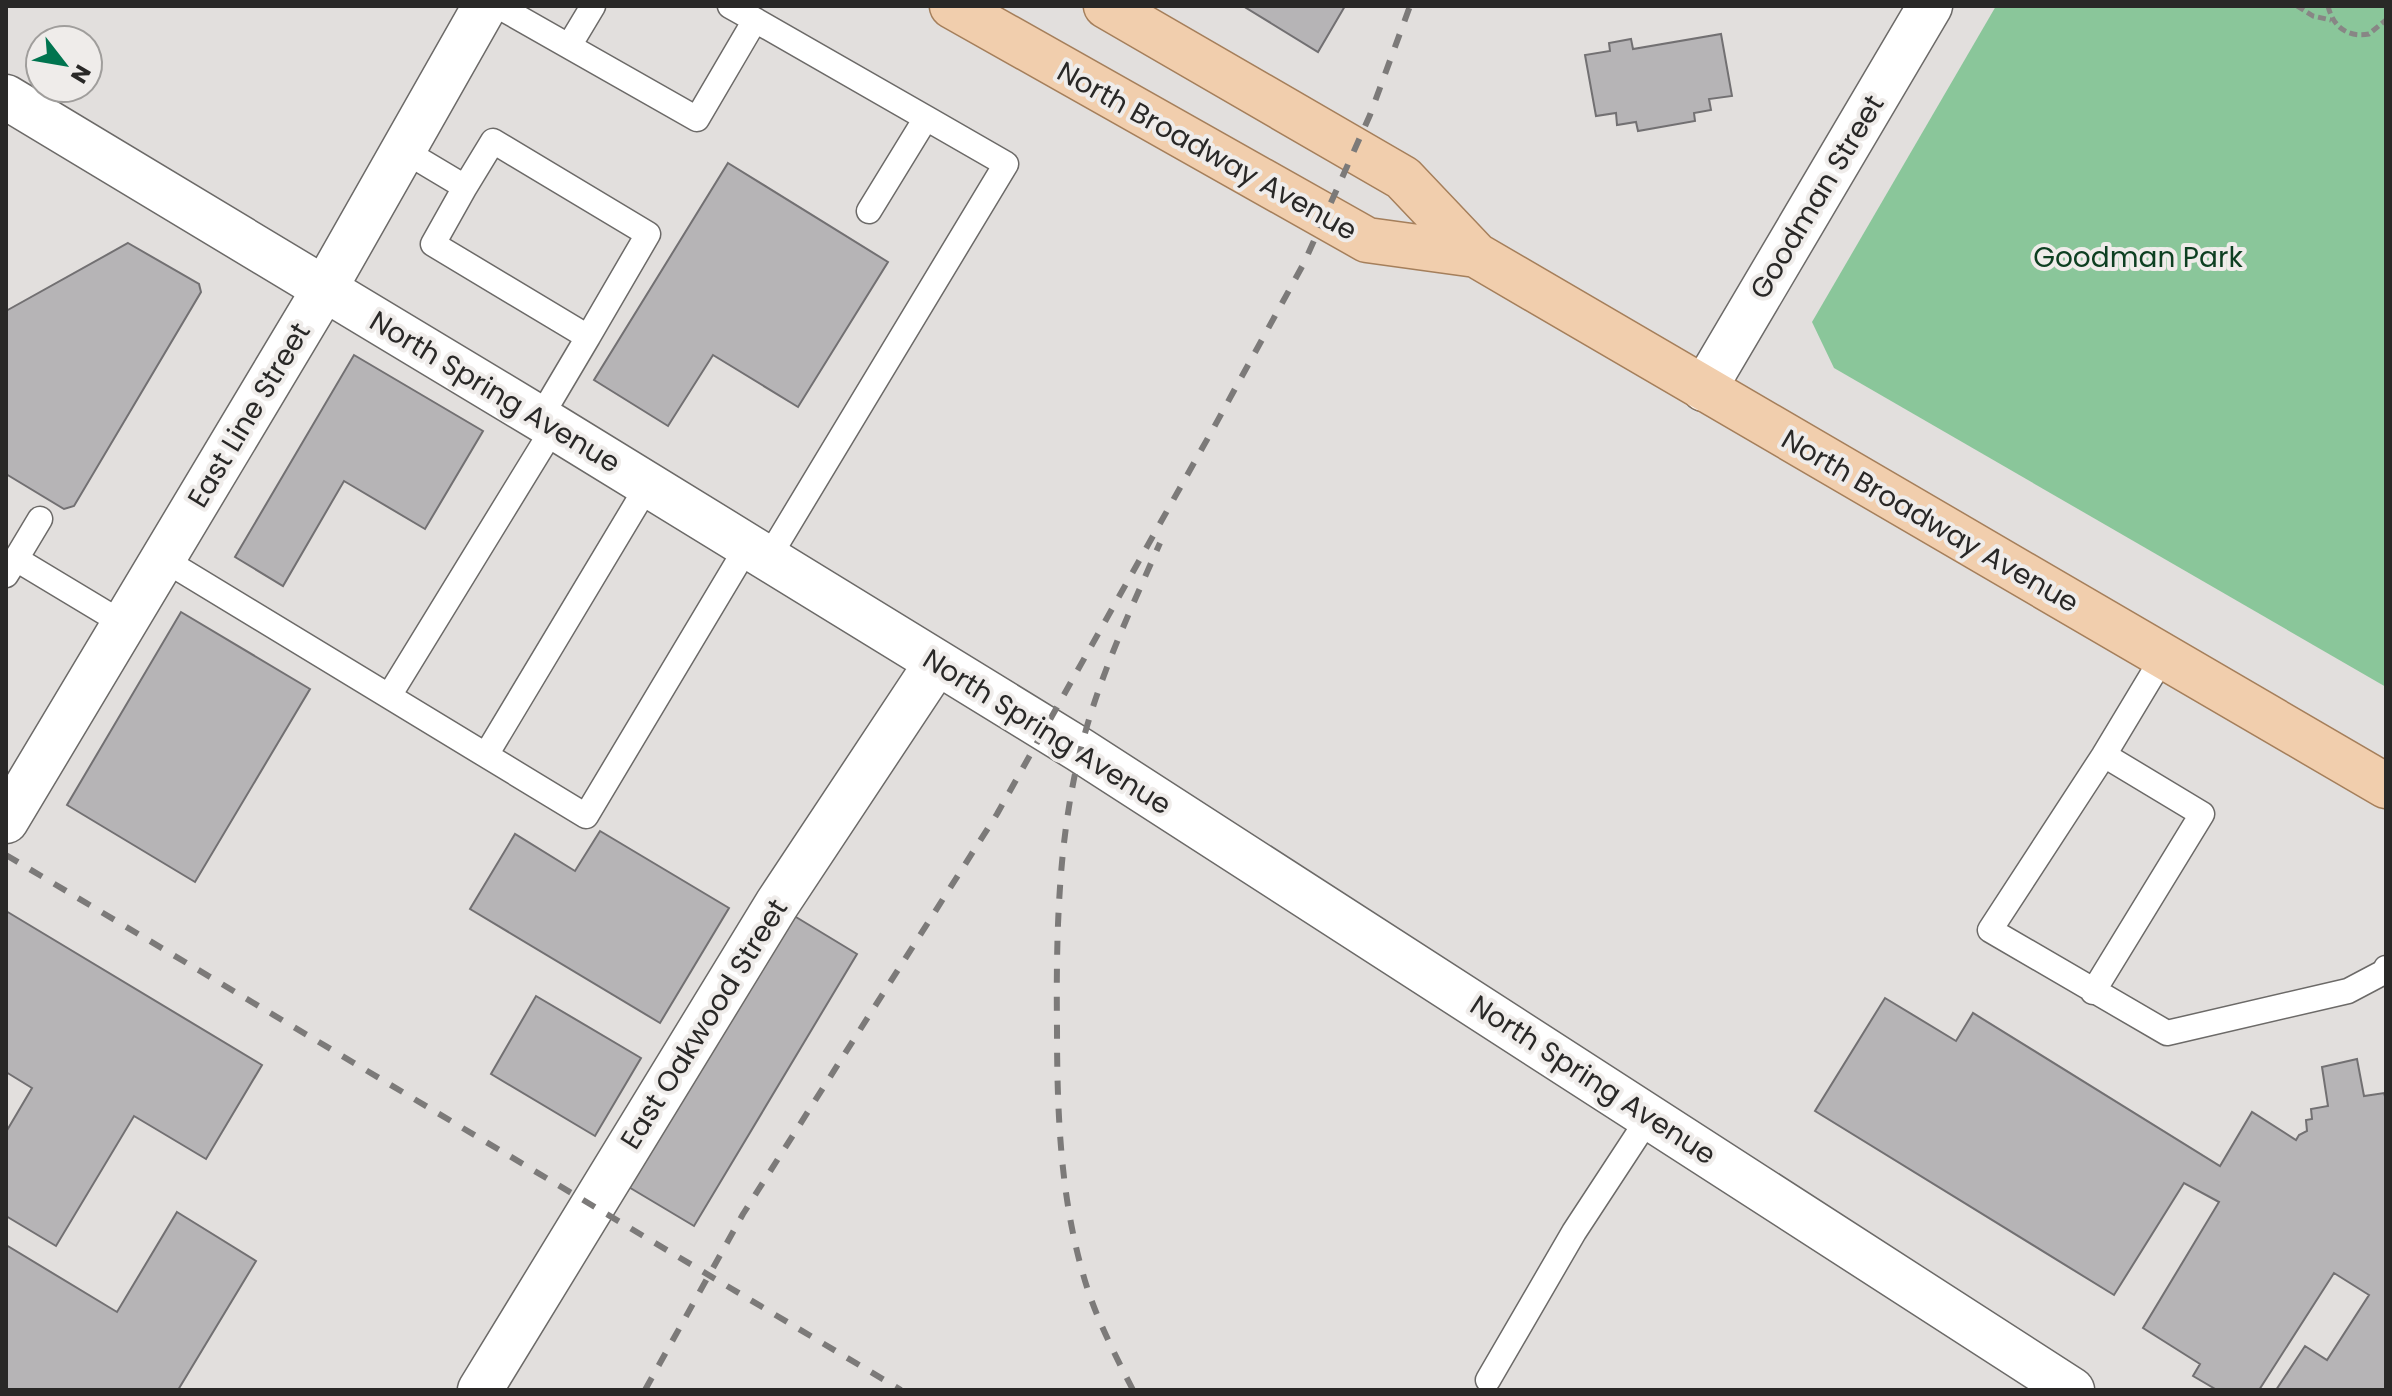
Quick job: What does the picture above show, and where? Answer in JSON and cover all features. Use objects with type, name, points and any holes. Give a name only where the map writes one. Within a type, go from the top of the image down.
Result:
[{"type":"main road","name":"North Broadway Avenue","points":[[952,6],[1367,240],[1476,255]]},
{"type":"main road","name":"North Broadway Avenue","points":[[1106,6],[1403,178],[1476,255],[2386,786]]},
{"type":"street","name":"East Line Street","points":[[6,821],[325,288],[485,6]]},
{"type":"street","name":"Goodman Street","points":[[1704,389],[1930,6]]},
{"type":"street","name":"North Spring Avenue","points":[[6,97],[547,422],[1080,750],[2072,1390]]},
{"type":"street","name":"East Oakwood Street","points":[[480,1390],[777,904],[936,664]]},
{"type":"lane","points":[[498,6],[697,119],[755,20]]},
{"type":"lane","points":[[569,46],[593,6]]},
{"type":"lane","points":[[163,559],[586,816],[1006,164],[730,6]]},
{"type":"lane","points":[[869,211],[926,118]]},
{"type":"lane","points":[[389,696],[547,422],[588,337],[648,234],[493,141],[433,244],[588,337]]},
{"type":"lane","points":[[403,150],[465,187]]},
{"type":"lane","points":[[486,755],[648,485]]},
{"type":"lane","points":[[40,519],[11,567],[124,624]]},
{"type":"lane","points":[[2163,657],[2104,755],[1990,930],[2167,1033],[2348,991],[2386,968]]},
{"type":"lane","points":[[2093,992],[2202,814],[2104,755]]},
{"type":"lane","points":[[1488,1380],[1574,1232],[1650,1116]]},
{"type":"path","points":[[2297,6],[2313,16],[2332,20],[2349,34],[2359,36],[2379,29],[2386,21]]},
{"type":"path","points":[[2328,6],[2332,20]]},
{"type":"green space","name":"Goodman Park","points":[[1996,6],[2386,6],[2386,687],[1834,368],[1812,322]]},
{"type":"building","points":[[1243,6],[1345,6],[1318,52]]},
{"type":"building","points":[[1721,34],[1732,96],[1709,99],[1711,110],[1694,113],[1695,121],[1638,131],[1636,122],[1617,125],[1616,113],[1596,116],[1585,55],[1610,51],[1609,43],[1631,39],[1633,49]]},
{"type":"building","points":[[728,163],[888,262],[798,407],[713,355],[668,426],[594,380]]},
{"type":"building","points":[[128,243],[199,284],[201,292],[74,506],[64,509],[6,474],[6,311]]},
{"type":"building","points":[[354,355],[483,431],[425,529],[344,481],[283,586],[235,557]]},
{"type":"building","points":[[181,612],[310,689],[195,882],[67,805]]},
{"type":"building","points":[[600,831],[729,908],[660,1023],[470,909],[515,834],[575,871]]},
{"type":"building","points":[[6,911],[262,1065],[206,1159],[134,1116],[56,1246],[6,1216],[6,1132],[32,1088],[6,1072]]},
{"type":"building","points":[[791,914],[857,954],[694,1226],[627,1186]]},
{"type":"building","points":[[536,996],[641,1058],[595,1136],[491,1074]]},
{"type":"building","points":[[1885,998],[1956,1041],[1973,1013],[2220,1166],[2252,1112],[2296,1140],[2307,1131],[2306,1120],[2312,1119],[2311,1109],[2328,1106],[2322,1067],[2357,1059],[2364,1096],[2384,1093],[2386,1100],[2386,1390],[2276,1390],[2305,1346],[2327,1360],[2369,1295],[2334,1273],[2259,1390],[2217,1390],[2193,1376],[2200,1364],[2143,1328],[2219,1202],[2184,1183],[2114,1295],[1815,1111]]},
{"type":"building","points":[[177,1212],[256,1261],[178,1390],[6,1390],[6,1245],[117,1312]]},
{"type":"railway","points":[[645,1390],[743,1214],[997,814],[1213,429],[1304,263],[1370,115],[1410,6]]},
{"type":"railway","points":[[1133,1390],[1093,1304],[1069,1213],[1061,1152],[1058,1090],[1058,924],[1067,820],[1087,725],[1105,672],[1160,543]]},
{"type":"railway","points":[[6,855],[901,1390]]}]
